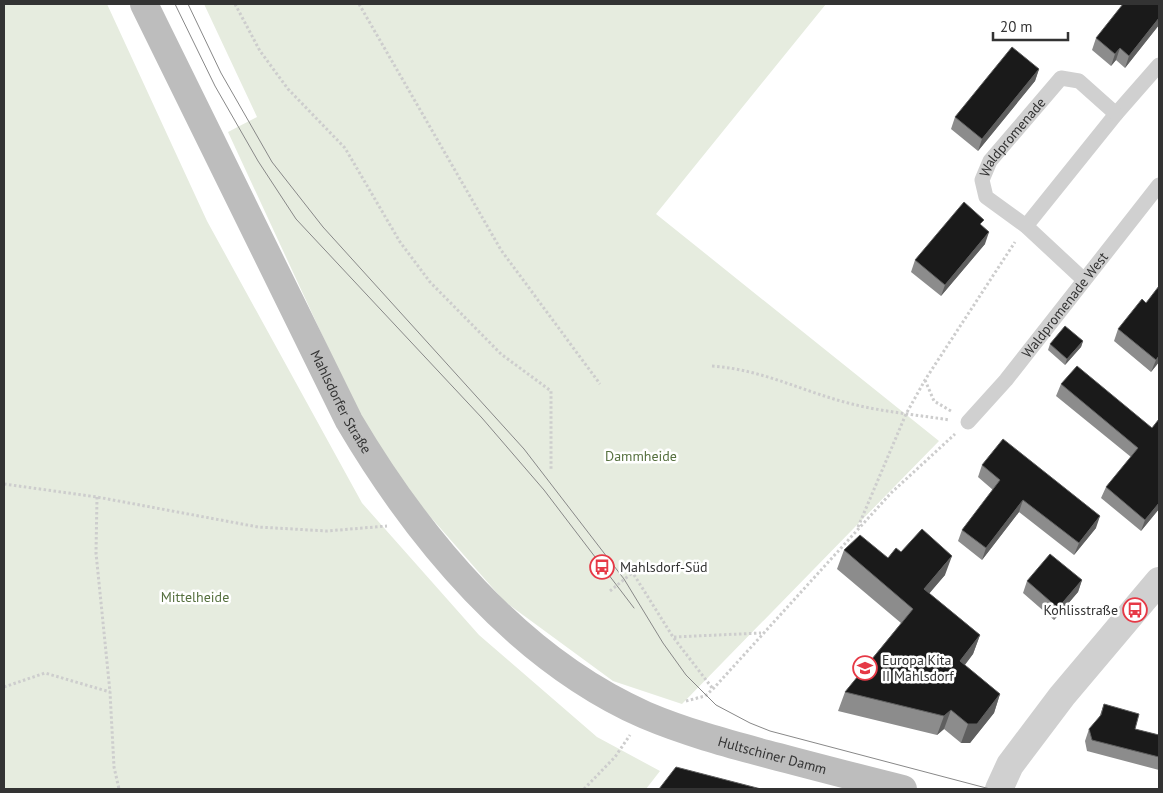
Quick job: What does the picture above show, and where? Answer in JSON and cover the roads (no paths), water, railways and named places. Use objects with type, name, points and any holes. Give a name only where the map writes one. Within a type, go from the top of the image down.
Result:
[{"type":"main road","name":"Mahlsdorfer Straße","points":[[144,4],[331,386],[379,471],[417,523],[496,613],[553,660],[645,715]]},
{"type":"main road","name":"Hultschiner Damm","points":[[645,715],[702,737],[903,789]]},
{"type":"street","points":[[999,789],[1010,765],[1062,696],[1159,581]]},
{"type":"lane","points":[[1084,280],[1026,226],[1116,114],[1159,65]]},
{"type":"lane","name":"Waldpromenade","points":[[1026,226],[986,197],[982,180],[990,161],[1062,78],[1079,81],[1116,114]]},
{"type":"lane","name":"Waldpromenade West","points":[[968,422],[1006,380],[1159,185]]},
{"type":"tram line","points":[[175,4],[215,86],[258,161],[296,219],[482,418],[544,490],[634,608]]},
{"type":"tram line","points":[[188,4],[221,73],[272,162],[323,227],[524,449],[624,579],[663,643],[686,675],[716,705],[770,731],[990,789]]},
{"type":"place","name":"Mahlsdorf-Süd","points":[[602,567]]},
{"type":"place","name":"Kohlisstraße","points":[[1135,610]]},
{"type":"place","name":"Europa Kita II Mahlsdorf","points":[[865,668]]},
{"type":"park label","name":"Dammheide","points":[[641,456]]},
{"type":"park label","name":"Mittelheide","points":[[195,597]]}]
